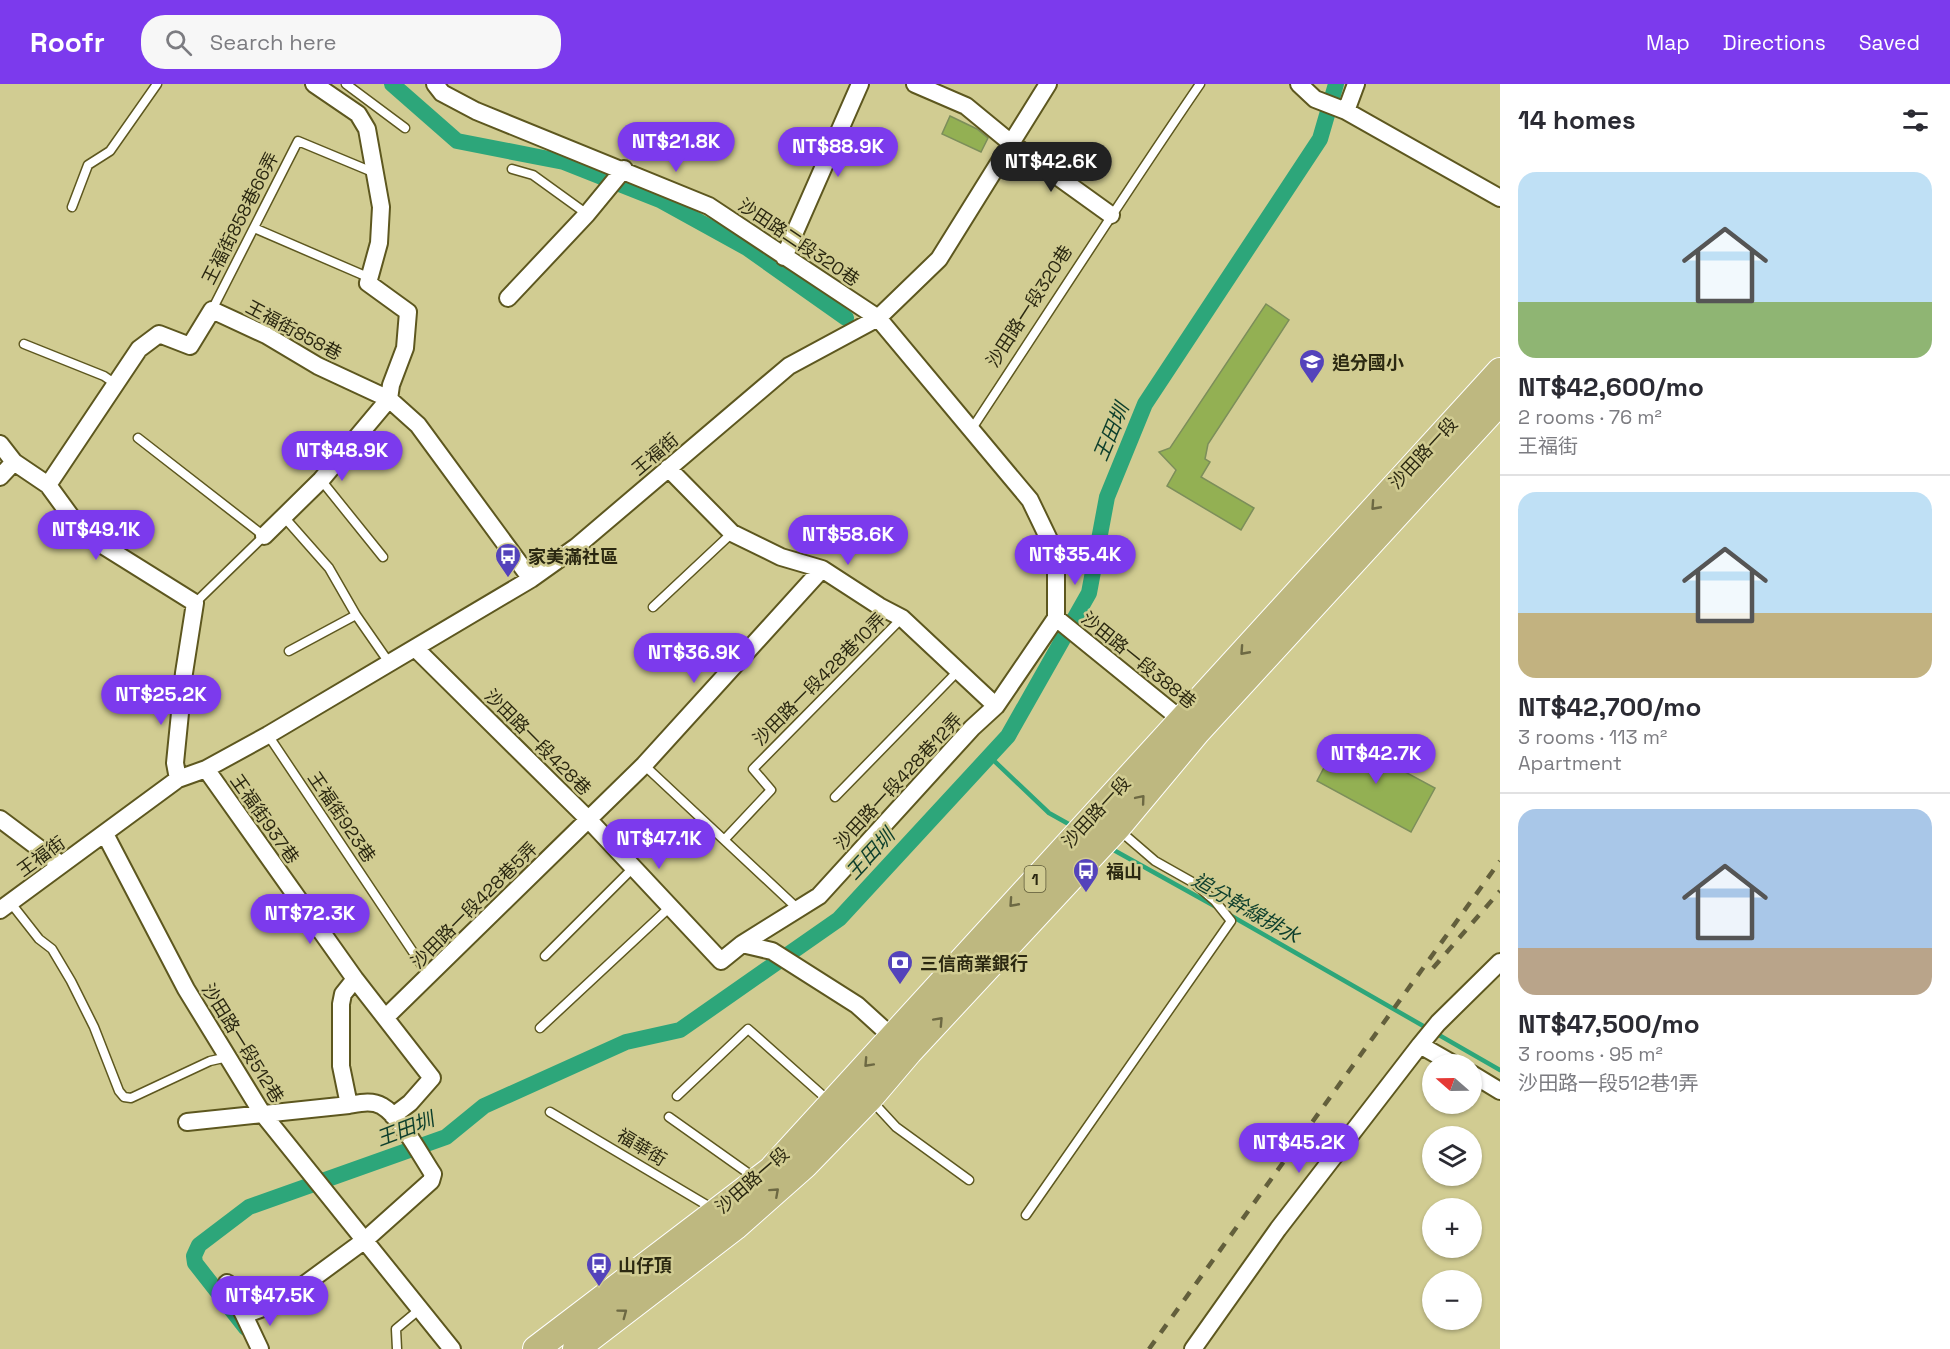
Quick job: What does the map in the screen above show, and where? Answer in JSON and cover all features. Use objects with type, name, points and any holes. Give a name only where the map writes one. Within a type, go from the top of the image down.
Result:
[{"type":"main road","name":"沙田路一段","points":[[576,1349],[735,1227],[805,1166],[869,1099],[901,1045],[1402,491],[1500,371]]},
{"type":"main road","name":"沙田路一段","points":[[1402,491],[1500,402]]},
{"type":"main road","name":"沙田路一段","points":[[536,1349],[758,1180],[831,1103],[901,1045],[1117,828],[1189,726]]},
{"type":"street","points":[[264,536],[321,480],[389,399],[391,385],[405,348],[408,312],[368,283],[379,243],[381,207],[367,129],[358,114],[314,84]]},
{"type":"street","name":"沙田路二段320巷","points":[[435,84],[442,93],[476,111],[709,206],[878,318]]},
{"type":"street","points":[[784,257],[860,84]]},
{"type":"street","points":[[915,84],[966,106],[1011,143],[1111,215]]},
{"type":"street","name":"王福街","points":[[206,769],[391,664],[531,579],[576,547],[789,366],[878,318],[939,259],[968,216],[1048,84]]},
{"type":"street","points":[[1299,84],[1315,99],[1346,111],[1500,198]]},
{"type":"street","points":[[1346,111],[1356,84]]},
{"type":"street","points":[[508,298],[587,214],[624,170]]},
{"type":"street","points":[[48,485],[139,349],[159,334],[190,346],[212,310]]},
{"type":"street","name":"王福街858巷","points":[[212,310],[266,335],[318,366],[389,399],[418,425],[531,579]]},
{"type":"street","points":[[878,318],[971,430]]},
{"type":"street","name":"沙田路一段388巷","points":[[971,430],[1030,500],[1056,554],[1056,618],[1189,726]]},
{"type":"street","points":[[0,444],[14,462],[48,485],[83,533],[195,603],[184,673],[175,763],[178,779]]},
{"type":"street","points":[[0,477],[14,462]]},
{"type":"street","points":[[668,468],[732,533],[781,557],[822,569],[902,618],[996,706]]},
{"type":"street","name":"沙田路一段428巷5弄","points":[[386,1017],[644,765],[822,569]]},
{"type":"street","name":"沙田路一段428巷12弄","points":[[742,944],[819,896],[972,728],[996,706],[1056,618]]},
{"type":"street","name":"沙田路一段428巷","points":[[415,648],[588,819],[721,962],[742,944]]},
{"type":"street","points":[[105,834],[178,779],[206,769]]},
{"type":"street","name":"王福街937巷","points":[[206,769],[355,979],[432,1078],[410,1103],[393,1116]]},
{"type":"street","points":[[0,819],[60,864]]},
{"type":"street","name":"王福街","points":[[5,906],[60,864],[105,834]]},
{"type":"street","name":"沙田路一段512巷","points":[[105,834],[186,989],[262,1113],[452,1349]]},
{"type":"street","points":[[742,944],[772,951],[858,1005],[901,1045]]},
{"type":"street","points":[[1193,1349],[1278,1229],[1420,1045],[1438,1023],[1500,962]]},
{"type":"street","points":[[349,1104],[341,1066],[341,1004],[343,994],[355,979]]},
{"type":"street","points":[[1420,1045],[1436,1054]]},
{"type":"street","points":[[1482,1080],[1500,1091]]},
{"type":"street","points":[[187,1122],[349,1104],[373,1104],[381,1106],[393,1116],[433,1174],[431,1181],[365,1240],[282,1301],[244,1315]]},
{"type":"street","points":[[226,1283],[260,1349]]},
{"type":"lane","points":[[72,207],[88,165],[110,151],[157,84]]},
{"type":"lane","points":[[346,84],[405,128]]},
{"type":"lane","name":"沙田路一段320巷","points":[[971,430],[1080,266],[1111,215],[1200,84]]},
{"type":"lane","name":"王福街858巷66弄","points":[[212,310],[298,141],[375,173]]},
{"type":"lane","points":[[512,169],[533,175],[587,214]]},
{"type":"lane","points":[[254,228],[370,278]]},
{"type":"lane","points":[[24,344],[104,376],[117,385]]},
{"type":"lane","points":[[138,438],[264,536],[195,603]]},
{"type":"lane","points":[[321,480],[383,557]]},
{"type":"lane","points":[[284,517],[329,568],[356,615],[391,664]]},
{"type":"lane","points":[[653,607],[732,533]]},
{"type":"lane","points":[[289,651],[356,615]]},
{"type":"lane","name":"沙田路一段428巷10弄","points":[[725,839],[771,790],[753,769],[902,618]]},
{"type":"lane","points":[[835,797],[958,671]]},
{"type":"lane","name":"王福街923巷","points":[[268,735],[429,977]]},
{"type":"lane","points":[[644,765],[798,909]]},
{"type":"lane","points":[[1026,1215],[1231,921],[1208,895],[1155,861],[1117,828]]},
{"type":"lane","points":[[545,956],[633,868]]},
{"type":"lane","points":[[5,906],[52,949],[71,981],[124,1097],[132,1098],[210,1061],[228,1057]]},
{"type":"lane","points":[[540,1028],[670,907]]},
{"type":"lane","points":[[677,1096],[748,1029],[831,1103]]},
{"type":"lane","points":[[869,1099],[896,1127],[969,1180]]},
{"type":"lane","name":"福華街","points":[[550,1112],[718,1211]]},
{"type":"lane","points":[[669,1117],[758,1180]]},
{"type":"lane","points":[[397,1349],[396,1329],[420,1309]]},
{"type":"building","points":[[950,116],[977,129],[988,138],[981,152],[942,134]]},
{"type":"building","points":[[1266,304],[1289,320],[1208,444],[1205,459],[1210,462],[1201,477],[1254,508],[1241,530],[1167,486],[1176,470],[1159,452],[1170,448]]},
{"type":"building","points":[[1340,737],[1435,788],[1411,832],[1317,781]]},
{"type":"waterway","points":[[392,84],[457,141],[564,162],[660,200],[747,248],[846,318]]},
{"type":"waterway","name":"王田圳","points":[[246,1328],[195,1263],[194,1256],[199,1245],[249,1207],[446,1137],[484,1106],[626,1042],[680,1030],[839,919],[1008,736],[1089,593],[1107,497],[1145,404],[1320,139],[1336,84]]},
{"type":"waterway","name":"追分幹線排水","points":[[989,756],[1049,813],[1074,827]]},
{"type":"waterway","name":"追分幹線排水","points":[[1110,848],[1218,908]]},
{"type":"waterway","name":"追分幹線排水","points":[[1228,914],[1500,1070]]},
{"type":"railway","points":[[1149,1349],[1500,861]]},
{"type":"railway","points":[[1433,968],[1500,891]]},
{"type":"place","name":"追分國小","points":[[1312,385]]},
{"type":"place","name":"家美滿社區","points":[[508,579]]},
{"type":"place","name":"福山","points":[[1086,894]]},
{"type":"place","name":"三信商業銀行","points":[[900,986]]},
{"type":"place","name":"山仔頂","points":[[599,1288]]}]
